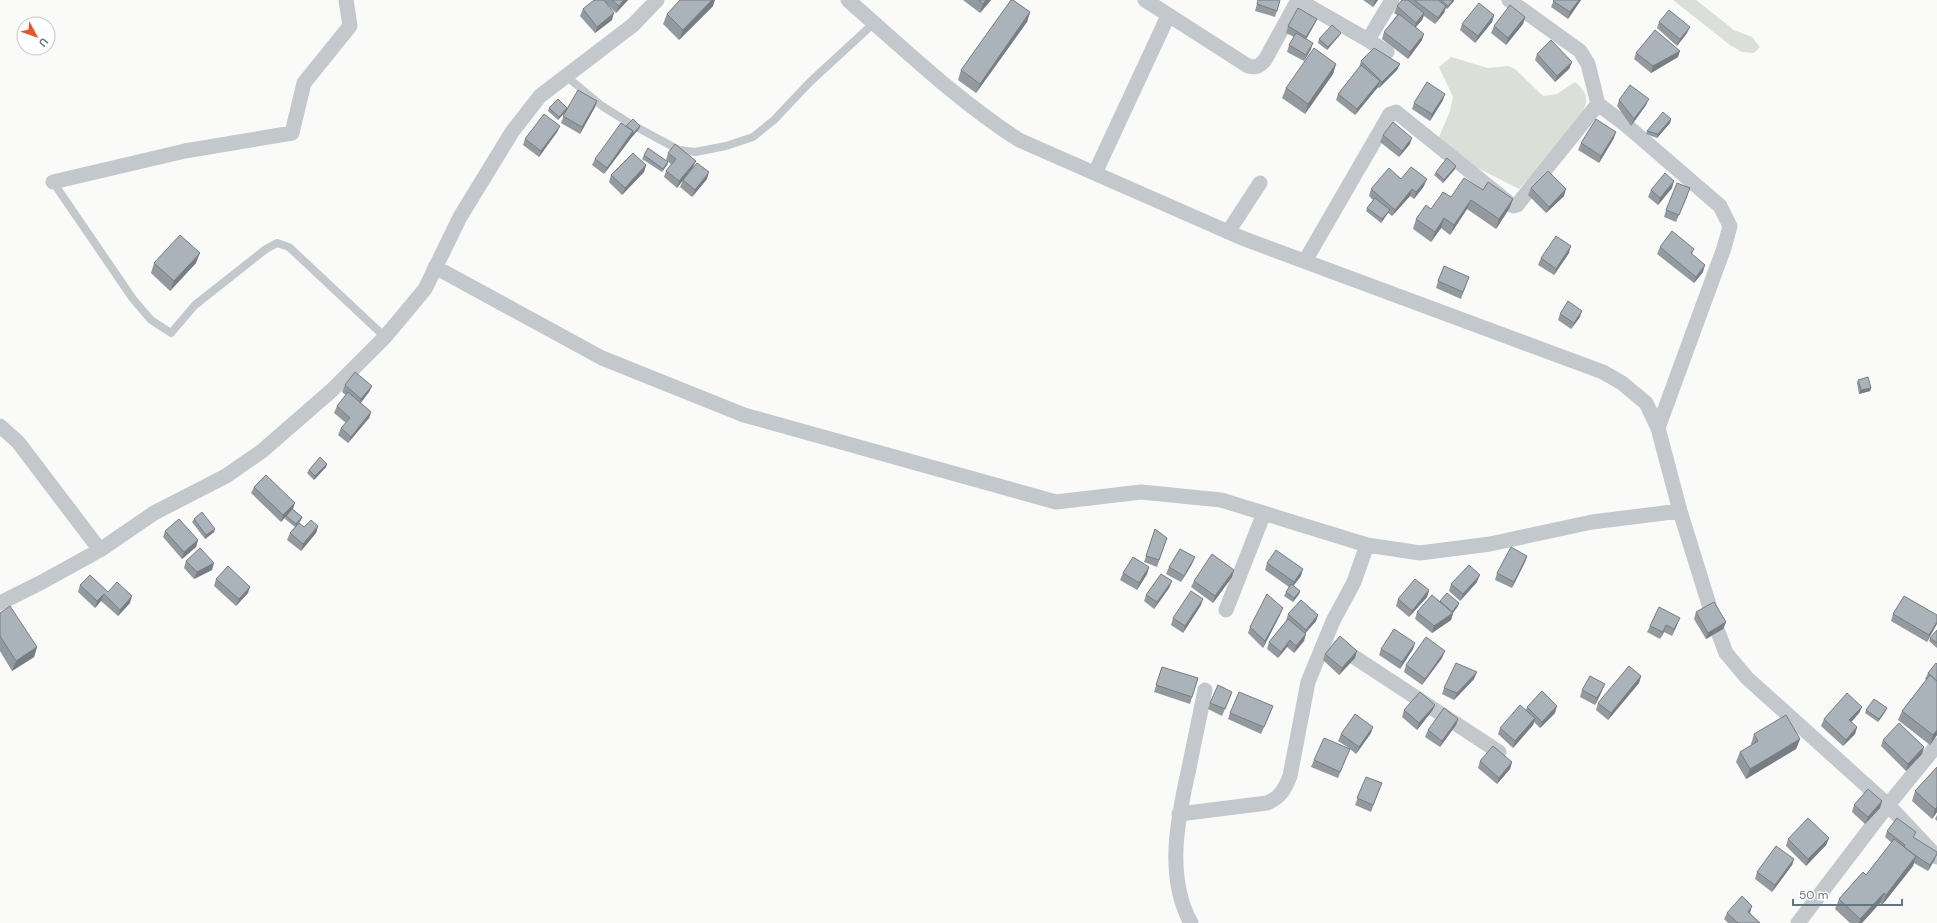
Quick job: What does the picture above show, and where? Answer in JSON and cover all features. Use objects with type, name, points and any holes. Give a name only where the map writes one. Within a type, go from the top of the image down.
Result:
[{"type":"street","points":[[53,182],[185,151],[292,133],[304,82],[350,26],[346,0]]},
{"type":"street","points":[[0,603],[100,550],[154,513],[226,476],[262,451],[331,391],[385,337],[425,288],[460,217],[512,132],[540,96],[633,25],[657,0]]},
{"type":"street","points":[[848,0],[964,101],[990,122],[1019,140],[1228,232],[1603,372],[1622,383],[1646,403],[1658,428],[1680,511],[1715,624],[1726,653],[1747,678],[1888,805],[1937,857]]},
{"type":"street","points":[[1145,0],[1248,66],[1258,67],[1265,60],[1298,0],[1386,52]]},
{"type":"street","points":[[1368,40],[1392,0]]},
{"type":"street","points":[[1509,0],[1580,51],[1588,64],[1598,104],[1626,125],[1720,206],[1730,226],[1724,248],[1658,428]]},
{"type":"street","points":[[1095,173],[1168,16]]},
{"type":"street","points":[[1305,261],[1390,114],[1394,111],[1513,206],[1516,205],[1598,104]]},
{"type":"street","points":[[1228,232],[1260,183]]},
{"type":"street","points":[[435,267],[602,358],[744,415],[1056,502],[1141,492],[1221,500],[1367,545],[1420,553],[1490,544],[1592,522],[1680,511]]},
{"type":"street","points":[[0,426],[18,442],[100,550]]},
{"type":"street","points":[[1226,610],[1264,513]]},
{"type":"street","points":[[1179,814],[1267,803],[1277,799],[1286,787],[1290,776],[1308,682],[1333,621],[1354,582],[1367,545]]},
{"type":"street","points":[[1326,639],[1499,752]]},
{"type":"street","points":[[1191,923],[1185,912],[1178,887],[1176,844],[1179,814],[1205,690]]},
{"type":"street","points":[[1798,923],[1888,805],[1937,745]]},
{"type":"lane","points":[[566,76],[602,106],[635,126],[679,150],[695,152],[726,146],[753,137],[774,120],[810,82],[874,23]]},
{"type":"lane","points":[[53,182],[133,299],[151,320],[171,333],[195,305],[266,249],[277,243],[289,247],[385,337]]},
{"type":"shaded area","points":[[1673,0],[1696,0],[1734,30],[1752,37],[1760,47],[1754,53],[1742,52],[1730,45]]},
{"type":"shaded area","points":[[1451,57],[1488,68],[1508,66],[1515,69],[1543,96],[1557,94],[1575,82],[1584,91],[1586,102],[1583,111],[1536,171],[1519,189],[1456,157],[1439,137],[1450,111],[1453,97],[1439,67]]},
{"type":"building","points":[[594,0],[604,0],[614,13],[597,27],[583,9]]},
{"type":"building","points":[[612,0],[624,0],[619,6]]},
{"type":"building","points":[[680,0],[712,0],[683,30],[667,14]]},
{"type":"building","points":[[979,0],[986,0],[983,4]]},
{"type":"building","points":[[1011,0],[1030,12],[980,84],[961,70]]},
{"type":"building","points":[[1258,0],[1280,0],[1277,11],[1257,4]]},
{"type":"building","points":[[1402,0],[1408,0],[1424,13],[1416,23],[1397,6]]},
{"type":"building","points":[[1414,0],[1438,0],[1446,6],[1438,18]]},
{"type":"building","points":[[1441,0],[1453,0],[1448,6]]},
{"type":"building","points":[[1579,0],[1570,12],[1553,1]]},
{"type":"building","points":[[1479,3],[1494,15],[1478,36],[1462,24]]},
{"type":"building","points":[[1510,5],[1525,17],[1508,38],[1494,26]]},
{"type":"building","points":[[1298,8],[1317,19],[1306,37],[1288,26]]},
{"type":"building","points":[[1669,10],[1690,27],[1680,39],[1659,22]]},
{"type":"building","points":[[1399,14],[1424,34],[1410,52],[1384,32]]},
{"type":"building","points":[[1332,25],[1341,33],[1328,47],[1319,39]]},
{"type":"building","points":[[1655,30],[1680,51],[1653,66],[1636,53]]},
{"type":"building","points":[[1296,33],[1313,43],[1306,55],[1289,45]]},
{"type":"building","points":[[1551,40],[1572,62],[1557,76],[1537,54]]},
{"type":"building","points":[[1314,48],[1336,64],[1308,104],[1286,88]]},
{"type":"building","points":[[1374,48],[1400,64],[1382,82],[1361,61]]},
{"type":"building","points":[[1361,65],[1380,81],[1357,109],[1338,94]]},
{"type":"building","points":[[1427,82],[1445,94],[1432,114],[1414,103]]},
{"type":"building","points":[[1630,85],[1649,99],[1634,119],[1619,100]]},
{"type":"building","points":[[578,90],[597,101],[582,127],[563,116]]},
{"type":"building","points":[[558,99],[567,108],[559,117],[549,108]]},
{"type":"building","points":[[1663,112],[1671,119],[1658,134],[1647,131]]},
{"type":"building","points":[[544,114],[560,126],[541,151],[525,139]]},
{"type":"building","points":[[633,119],[640,126],[632,135],[633,131],[626,126]]},
{"type":"building","points":[[1596,119],[1616,132],[1601,156],[1581,143]]},
{"type":"building","points":[[1393,122],[1412,138],[1402,151],[1383,135]]},
{"type":"building","points":[[621,123],[633,131],[607,168],[595,159]]},
{"type":"building","points":[[675,144],[696,161],[679,181],[666,171],[676,159],[668,153]]},
{"type":"building","points":[[648,148],[668,162],[663,169],[644,155]]},
{"type":"building","points":[[633,153],[646,165],[625,188],[611,175]]},
{"type":"building","points":[[1447,158],[1456,166],[1444,180],[1436,172]]},
{"type":"building","points":[[697,163],[709,172],[695,190],[683,180]]},
{"type":"building","points":[[1411,167],[1427,179],[1416,192],[1412,189],[1395,210],[1371,189],[1389,168],[1401,179]]},
{"type":"building","points":[[1548,171],[1566,189],[1549,207],[1531,188]]},
{"type":"building","points":[[1665,173],[1674,181],[1660,198],[1651,190]]},
{"type":"building","points":[[1464,178],[1483,190],[1488,182],[1513,199],[1499,219],[1471,200],[1454,225],[1444,218],[1435,232],[1416,219],[1426,205],[1431,209],[1443,192],[1451,197]]},
{"type":"building","points":[[1677,183],[1690,188],[1679,215],[1666,210]]},
{"type":"building","points":[[1375,198],[1390,210],[1382,219],[1367,208]]},
{"type":"building","points":[[1672,231],[1694,249],[1691,253],[1705,265],[1696,277],[1660,247]]},
{"type":"building","points":[[180,235],[200,253],[174,281],[154,263]]},
{"type":"building","points":[[1556,236],[1571,246],[1556,269],[1541,258]]},
{"type":"building","points":[[1444,266],[1469,277],[1463,292],[1438,281]]},
{"type":"building","points":[[1568,301],[1582,311],[1574,323],[1560,314]]},
{"type":"building","points":[[355,372],[372,386],[361,399],[345,385]]},
{"type":"building","points":[[1868,377],[1871,388],[1861,390],[1858,380]]},
{"type":"building","points":[[348,392],[371,412],[351,437],[341,428],[350,418],[337,406]]},
{"type":"building","points":[[320,457],[327,464],[315,476],[309,470]]},
{"type":"building","points":[[266,475],[295,503],[283,515],[254,487]]},
{"type":"building","points":[[292,509],[302,517],[296,524],[286,516]]},
{"type":"building","points":[[202,512],[215,529],[206,535],[194,519]]},
{"type":"building","points":[[179,519],[198,540],[184,552],[165,531]]},
{"type":"building","points":[[311,520],[318,526],[303,544],[290,533],[299,523],[304,527]]},
{"type":"building","points":[[1155,529],[1167,538],[1159,560],[1146,556]]},
{"type":"building","points":[[1511,547],[1527,556],[1514,582],[1497,573]]},
{"type":"building","points":[[200,548],[214,563],[197,572],[186,561]]},
{"type":"building","points":[[1180,549],[1195,557],[1184,576],[1169,567]]},
{"type":"building","points":[[1276,550],[1303,569],[1294,582],[1267,563]]},
{"type":"building","points":[[1212,554],[1234,570],[1215,596],[1194,581]]},
{"type":"building","points":[[1133,557],[1149,567],[1139,583],[1123,573]]},
{"type":"building","points":[[1469,565],[1480,575],[1463,594],[1451,584]]},
{"type":"building","points":[[228,566],[250,587],[239,599],[216,579]]},
{"type":"building","points":[[1161,574],[1172,581],[1157,602],[1146,595]]},
{"type":"building","points":[[90,575],[108,592],[117,582],[132,596],[120,610],[104,594],[97,601],[80,585]]},
{"type":"building","points":[[1415,579],[1429,590],[1412,611],[1398,599]]},
{"type":"building","points":[[1291,584],[1300,591],[1294,598],[1286,592]]},
{"type":"building","points":[[1191,591],[1203,599],[1185,626],[1173,618]]},
{"type":"building","points":[[1447,593],[1459,603],[1452,612],[1440,601]]},
{"type":"building","points":[[1267,594],[1283,608],[1265,641],[1250,627]]},
{"type":"building","points":[[1432,595],[1453,613],[1434,626],[1417,612]]},
{"type":"building","points":[[1904,596],[1937,615],[1937,622],[1929,635],[1893,614]]},
{"type":"building","points":[[1301,600],[1318,615],[1306,630],[1288,614]]},
{"type":"building","points":[[1714,602],[1726,622],[1708,633],[1696,612]]},
{"type":"building","points":[[10,606],[37,647],[16,661],[0,636],[0,613]]},
{"type":"building","points":[[1659,607],[1680,618],[1674,629],[1666,625],[1663,632],[1650,626]]},
{"type":"building","points":[[1288,619],[1306,634],[1296,646],[1290,640],[1281,652],[1269,642]]},
{"type":"building","points":[[1394,629],[1415,643],[1402,662],[1381,649]]},
{"type":"building","points":[[1937,630],[1937,643],[1930,638]]},
{"type":"building","points":[[1340,636],[1357,651],[1342,668],[1325,654]]},
{"type":"building","points":[[1426,637],[1445,651],[1425,679],[1406,665]]},
{"type":"building","points":[[1456,663],[1477,672],[1457,693],[1444,688]]},
{"type":"building","points":[[1936,663],[1937,664],[1937,681],[1928,673]]},
{"type":"building","points":[[1629,666],[1641,676],[1611,713],[1598,703]]},
{"type":"building","points":[[1162,667],[1198,678],[1192,697],[1156,685]]},
{"type":"building","points":[[1930,675],[1937,681],[1937,730],[1933,735],[1902,711]]},
{"type":"building","points":[[1590,676],[1605,684],[1597,698],[1582,690]]},
{"type":"building","points":[[1218,685],[1232,692],[1225,709],[1210,703]]},
{"type":"building","points":[[1542,691],[1557,706],[1542,722],[1527,707]]},
{"type":"building","points":[[1239,692],[1273,706],[1264,727],[1230,713]]},
{"type":"building","points":[[1420,692],[1435,705],[1419,723],[1404,710]]},
{"type":"building","points":[[1847,693],[1862,707],[1849,720],[1857,727],[1846,740],[1824,719]]},
{"type":"building","points":[[1874,699],[1887,708],[1879,719],[1866,710]]},
{"type":"building","points":[[1520,705],[1535,718],[1515,741],[1500,728]]},
{"type":"building","points":[[1444,708],[1458,719],[1442,741],[1428,730]]},
{"type":"building","points":[[1355,714],[1373,727],[1359,747],[1341,734]]},
{"type":"building","points":[[1786,715],[1800,739],[1750,769],[1740,752],[1758,741],[1754,734]]},
{"type":"building","points":[[1899,723],[1924,747],[1908,764],[1883,740]]},
{"type":"building","points":[[1324,738],[1350,749],[1340,772],[1314,760]]},
{"type":"building","points":[[1493,746],[1512,762],[1499,778],[1480,761]]},
{"type":"building","points":[[1937,767],[1937,807],[1935,809],[1915,791]]},
{"type":"building","points":[[1366,777],[1382,783],[1373,805],[1357,798]]},
{"type":"building","points":[[1868,789],[1882,801],[1868,817],[1854,805]]},
{"type":"building","points":[[1808,818],[1829,838],[1808,859],[1788,839]]},
{"type":"building","points":[[1897,818],[1916,832],[1913,837],[1937,852],[1930,865],[1904,847],[1905,845],[1887,831]]},
{"type":"building","points":[[1894,839],[1916,856],[1886,895],[1884,893],[1860,919],[1839,899],[1863,872],[1866,875]]},
{"type":"building","points":[[1776,846],[1794,859],[1775,885],[1757,872]]},
{"type":"building","points":[[1742,896],[1752,906],[1748,912],[1760,923],[1738,923],[1727,913]]}]
